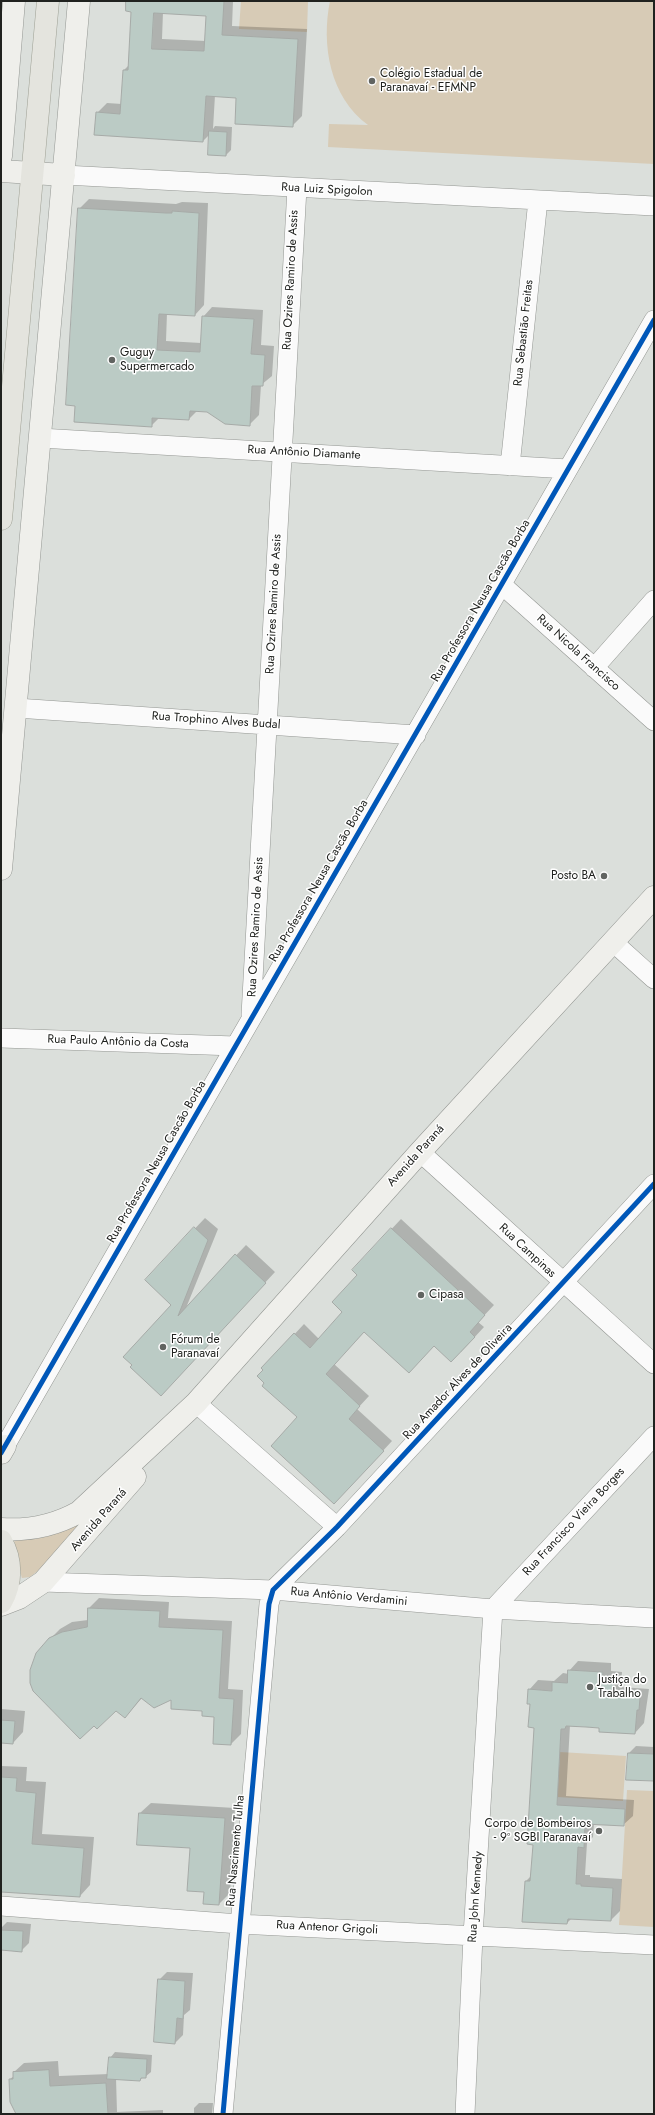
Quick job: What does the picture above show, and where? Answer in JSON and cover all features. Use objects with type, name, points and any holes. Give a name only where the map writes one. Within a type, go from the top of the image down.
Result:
[{"type":"main road","points":[[1,519],[48,1]]},
{"type":"main road","points":[[1,1541],[8,1559],[10,1571],[8,1584],[1,1602]]},
{"type":"street","points":[[1,156],[14,1]]},
{"type":"street","points":[[1,869],[79,1]]},
{"type":"street","name":"Rua Luiz Spigolon","points":[[1,171],[654,206]]},
{"type":"street","name":"Rua Ozires Ramiro de Assis","points":[[250,1019],[297,188]]},
{"type":"street","name":"Rua Sebastião Freitas","points":[[510,466],[538,200]]},
{"type":"street","name":"Rua Professora Neusa Cascão Borba","points":[[2,1449],[416,735],[654,320]]},
{"type":"street","name":"Rua Antônio Diamante","points":[[40,438],[568,469]]},
{"type":"street","name":"Rua Nicola Francisco","points":[[502,584],[654,721]]},
{"type":"street","points":[[594,668],[654,600]]},
{"type":"street","name":"Rua Trophino Alves Budal","points":[[16,708],[416,735]]},
{"type":"street","name":"Avenida Paraná","points":[[1,1605],[19,1598],[43,1582],[125,1490],[189,1410],[420,1152],[654,897]]},
{"type":"street","points":[[613,942],[654,979]]},
{"type":"street","name":"Rua Paulo Antônio da Costa","points":[[1,1038],[235,1046]]},
{"type":"street","name":"Rua Campinas","points":[[420,1152],[563,1284],[654,1364]]},
{"type":"street","name":"Rua Amador Alves de Oliveira","points":[[273,1590],[337,1527],[654,1184]]},
{"type":"street","points":[[189,1410],[337,1527]]},
{"type":"street","name":"Avenida Paraná","points":[[1,1529],[45,1527],[62,1521],[79,1512],[189,1410]]},
{"type":"street","name":"Rua Francisco Vieira Borges","points":[[493,1609],[654,1436]]},
{"type":"street","name":"Rua Antônio Verdamini","points":[[43,1582],[273,1590],[493,1609],[654,1618]]},
{"type":"street","name":"Rua Nascimento Tulha","points":[[223,2114],[269,1604],[273,1590]]},
{"type":"street","name":"Rua John Kennedy","points":[[465,2114],[473,1936],[493,1609]]},
{"type":"street","name":"Rua Antenor Grigoli","points":[[1,1906],[240,1924],[654,1945]]},
{"type":"shaded area","points":[[241,1],[308,1],[307,32],[239,29]]},
{"type":"shaded area","points":[[330,1],[654,1],[654,164],[328,147],[329,124],[368,125],[355,113],[345,100],[331,69],[327,35],[327,18]]},
{"type":"shaded area","points":[[101,1503],[39,1570],[30,1577],[22,1578],[14,1537]]},
{"type":"shaded area","points":[[560,1752],[626,1756],[623,1801],[557,1797]]},
{"type":"shaded area","points":[[627,1790],[654,1791],[654,1927],[619,1925]]},
{"type":"building","points":[[126,1],[224,1],[222,35],[298,39],[293,127],[235,124],[236,98],[206,96],[203,142],[94,135],[96,112],[120,114],[123,70],[128,70],[131,12],[126,11]],"holes":[[[154,13],[206,16],[204,51],[152,49]]]},
{"type":"building","points":[[209,131],[227,132],[226,156],[208,155]]},
{"type":"building","name":"Guguy Supermercado","points":[[78,208],[166,213],[172,213],[172,211],[199,213],[195,316],[159,314],[157,350],[200,352],[202,316],[254,319],[251,354],[265,355],[263,386],[252,386],[250,426],[225,424],[207,412],[190,411],[189,420],[152,418],[152,427],[74,422],[75,406],[66,405]]},
{"type":"building","points":[[194,1227],[208,1240],[178,1316],[235,1254],[266,1283],[161,1396],[130,1367],[132,1365],[123,1357],[171,1305],[145,1280]]},
{"type":"building","points":[[391,1228],[485,1315],[470,1332],[475,1337],[451,1362],[434,1346],[409,1373],[364,1332],[326,1374],[360,1406],[349,1419],[384,1451],[334,1504],[271,1446],[297,1417],[262,1386],[264,1383],[257,1376],[263,1370],[261,1368],[294,1333],[310,1348],[342,1312],[332,1302],[357,1275],[352,1270]]},
{"type":"building","points":[[88,1608],[160,1611],[159,1627],[223,1630],[219,1698],[234,1699],[231,1745],[213,1744],[214,1717],[202,1716],[202,1711],[171,1709],[171,1700],[154,1708],[141,1698],[125,1718],[116,1711],[97,1729],[94,1726],[80,1739],[33,1691],[30,1683],[30,1670],[36,1653],[49,1638],[62,1632],[87,1627]]},
{"type":"building","points":[[568,1670],[603,1672],[602,1680],[614,1681],[613,1696],[640,1698],[639,1710],[637,1710],[635,1734],[599,1732],[599,1728],[586,1727],[566,1726],[565,1729],[561,1729],[557,1805],[625,1809],[624,1826],[585,1824],[584,1848],[578,1847],[576,1884],[581,1884],[581,1886],[613,1888],[611,1921],[568,1919],[567,1924],[522,1922],[525,1881],[530,1881],[533,1845],[527,1844],[534,1728],[528,1727],[530,1704],[527,1704],[528,1689],[552,1691],[552,1682],[567,1683]]},
{"type":"building","points":[[1,1720],[15,1721],[13,1744],[1,1743]]},
{"type":"building","points":[[628,1753],[654,1754],[654,1781],[626,1780]]},
{"type":"building","points":[[1,1777],[17,1778],[16,1791],[36,1793],[32,1844],[84,1848],[80,1897],[1,1892]]},
{"type":"building","points":[[139,1813],[225,1818],[219,1905],[203,1904],[204,1892],[187,1891],[190,1848],[137,1845]]},
{"type":"building","points":[[1,1930],[23,1931],[22,1952],[1,1950]]},
{"type":"building","points":[[158,1979],[185,1981],[183,2019],[177,2018],[175,2044],[154,2042]]},
{"type":"building","points":[[109,2057],[147,2059],[146,2078],[141,2078],[140,2081],[107,2079]]},
{"type":"building","points":[[49,2070],[50,2086],[106,2083],[108,2114],[16,2114],[10,2102],[9,2079],[13,2079],[13,2072]]},
{"type":"cycle path","points":[[1,1453],[654,320]]},
{"type":"cycle path","points":[[223,2114],[269,1604],[273,1590],[337,1527],[654,1184]]},
{"type":"place","name":"Colégio Estadual de Paranavaí - EFMNP","points":[[372,81]]},
{"type":"place","name":"Guguy Supermercado","points":[[112,360]]},
{"type":"place","name":"Posto BA","points":[[604,876]]},
{"type":"place","name":"Cipasa","points":[[421,1295]]},
{"type":"place","name":"Fórum de Paranavaí","points":[[163,1347]]},
{"type":"place","name":"Justiça do Trabalho","points":[[590,1687]]},
{"type":"place","name":"Corpo de Bombeiros - 9º SGBI Paranavaí","points":[[599,1831]]}]
